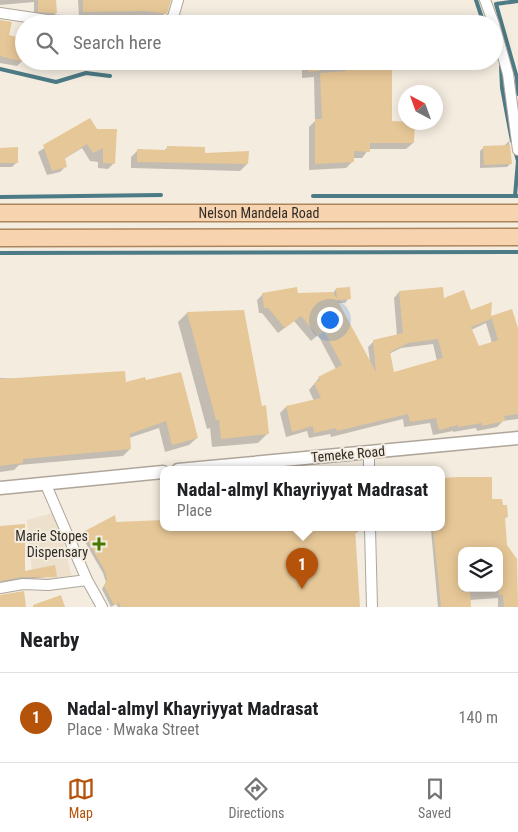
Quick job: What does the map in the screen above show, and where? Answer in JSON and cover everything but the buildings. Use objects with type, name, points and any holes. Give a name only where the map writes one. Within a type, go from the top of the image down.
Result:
[{"type":"main road","name":"Nelson Mandela Road","points":[[0,214],[518,213]]},
{"type":"main road","name":"Nelson Mandela Road","points":[[0,238],[518,237]]},
{"type":"street","points":[[174,15],[178,0]]},
{"type":"street","points":[[485,0],[491,15]]},
{"type":"street","points":[[0,13],[15,15]]},
{"type":"street","points":[[503,56],[508,74],[518,150]]},
{"type":"street","name":"Temeke Road","points":[[220,466],[518,438]]},
{"type":"street","points":[[369,452],[369,466]]},
{"type":"street","points":[[0,488],[160,472]]},
{"type":"street","points":[[46,485],[87,580],[102,607]]},
{"type":"street","points":[[370,531],[372,607]]},
{"type":"street","points":[[0,588],[87,580]]},
{"type":"shaded area","points":[[56,512],[72,578],[33,584],[27,520]]},
{"type":"waterway","points":[[476,0],[481,15]]},
{"type":"waterway","points":[[499,15],[496,4],[518,1]]},
{"type":"waterway","points":[[503,29],[517,78],[518,94]]},
{"type":"waterway","points":[[0,69],[56,82],[86,73],[110,76]]},
{"type":"waterway","points":[[501,70],[502,88],[512,141]]},
{"type":"waterway","points":[[515,150],[518,161],[515,196]]},
{"type":"waterway","points":[[0,197],[161,195]]},
{"type":"waterway","points":[[313,196],[518,196]]},
{"type":"waterway","points":[[0,253],[518,252]]},
{"type":"place","name":"Marie Stopes Dispensary","points":[[99,544]]},
{"type":"place","name":"Nadal-almyl Khayriyyat Madrasat","points":[[302,589]]}]
